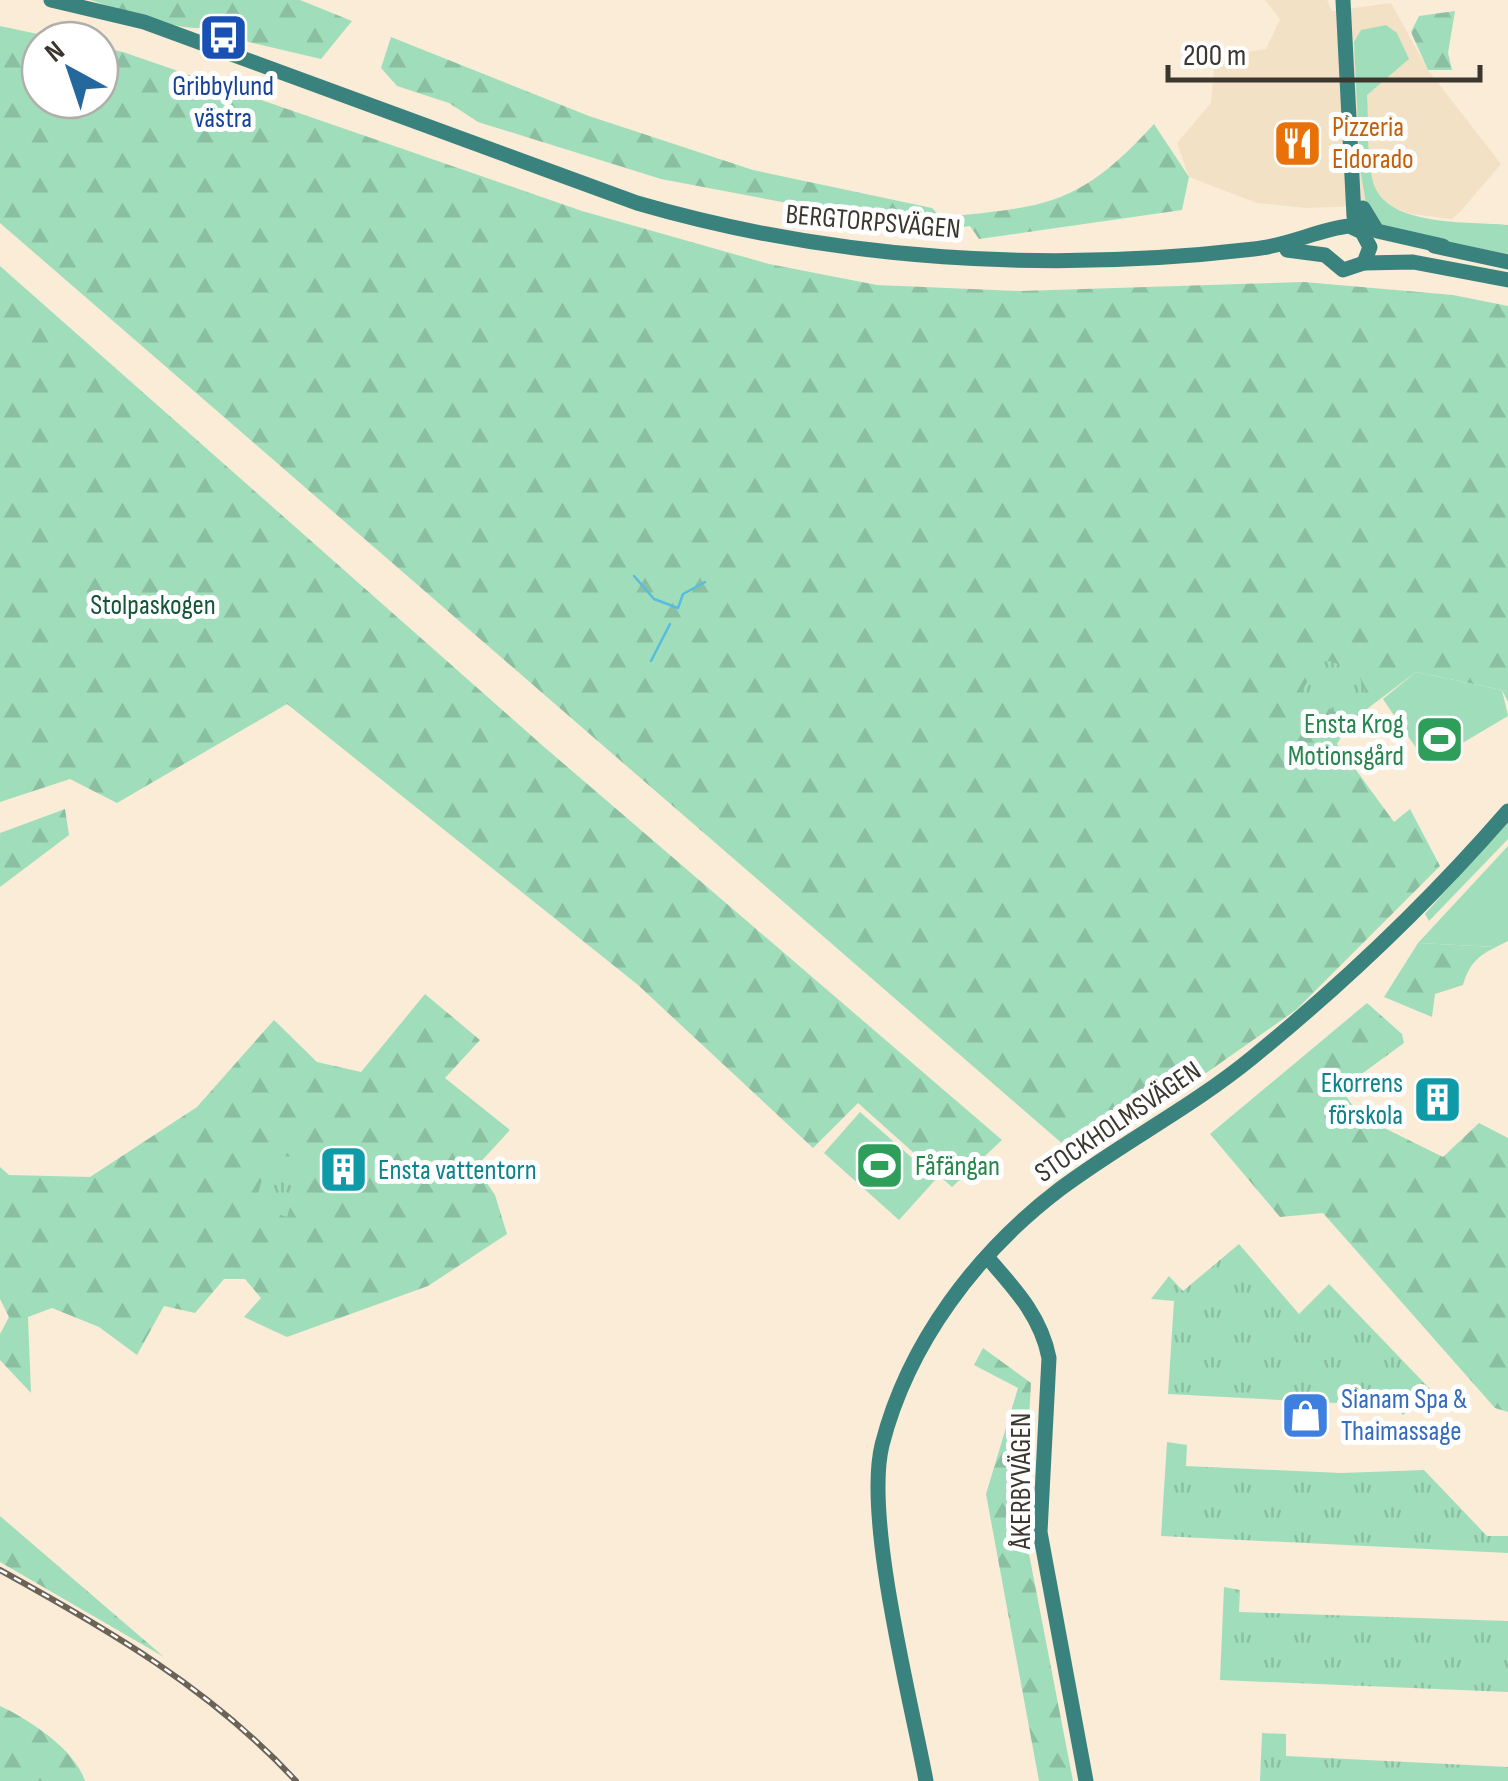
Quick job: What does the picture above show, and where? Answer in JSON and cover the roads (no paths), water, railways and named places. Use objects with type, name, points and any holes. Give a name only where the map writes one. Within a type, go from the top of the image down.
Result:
[{"type":"main road","name":"BERGTORPSVÄGEN","points":[[51,0],[144,22],[719,227],[862,251],[1102,259],[1258,249],[1325,255],[1344,270],[1364,264],[1413,262],[1508,280]]},
{"type":"main road","points":[[1342,0],[1354,216],[1370,247],[1364,264]]},
{"type":"main road","points":[[1325,255],[1343,212],[1351,144]]},
{"type":"main road","points":[[1351,144],[1368,222],[1389,235],[1443,246]]},
{"type":"main road","name":"BERGTORPSVÄGEN","points":[[1258,249],[1350,226],[1364,234],[1443,246],[1508,262]]},
{"type":"main road","name":"STOCKHOLMSVÄGEN","points":[[926,1781],[884,1553],[881,1447],[910,1372],[939,1314],[987,1256],[1058,1191],[1186,1109],[1254,1057],[1416,915],[1508,811]]},
{"type":"main road","name":"ÅKERBYVÄGEN","points":[[987,1256],[1029,1307],[1045,1338],[1049,1358],[1040,1532],[1086,1781]]},
{"type":"waterway","points":[[634,576],[654,599],[678,608],[683,594],[705,582]]},
{"type":"waterway","points":[[651,661],[670,624]]},
{"type":"railway","points":[[0,1570],[119,1639],[194,1690],[296,1781]]},
{"type":"place","name":"Gribbylund västra","points":[[223,38]]},
{"type":"place","name":"Pizzeria Eldorado","points":[[1297,143]]},
{"type":"place","name":"Ensta Krog Motionsgård","points":[[1439,740]]},
{"type":"place","name":"Ekorrens förskola","points":[[1438,1099]]},
{"type":"place","name":"Fåfängan","points":[[880,1166]]},
{"type":"place","name":"Ensta vattentorn","points":[[343,1170]]},
{"type":"place","name":"Sianam Spa & Thaimassage","points":[[1306,1415]]},
{"type":"park label","name":"Stolpaskogen","points":[[153,605]]}]
